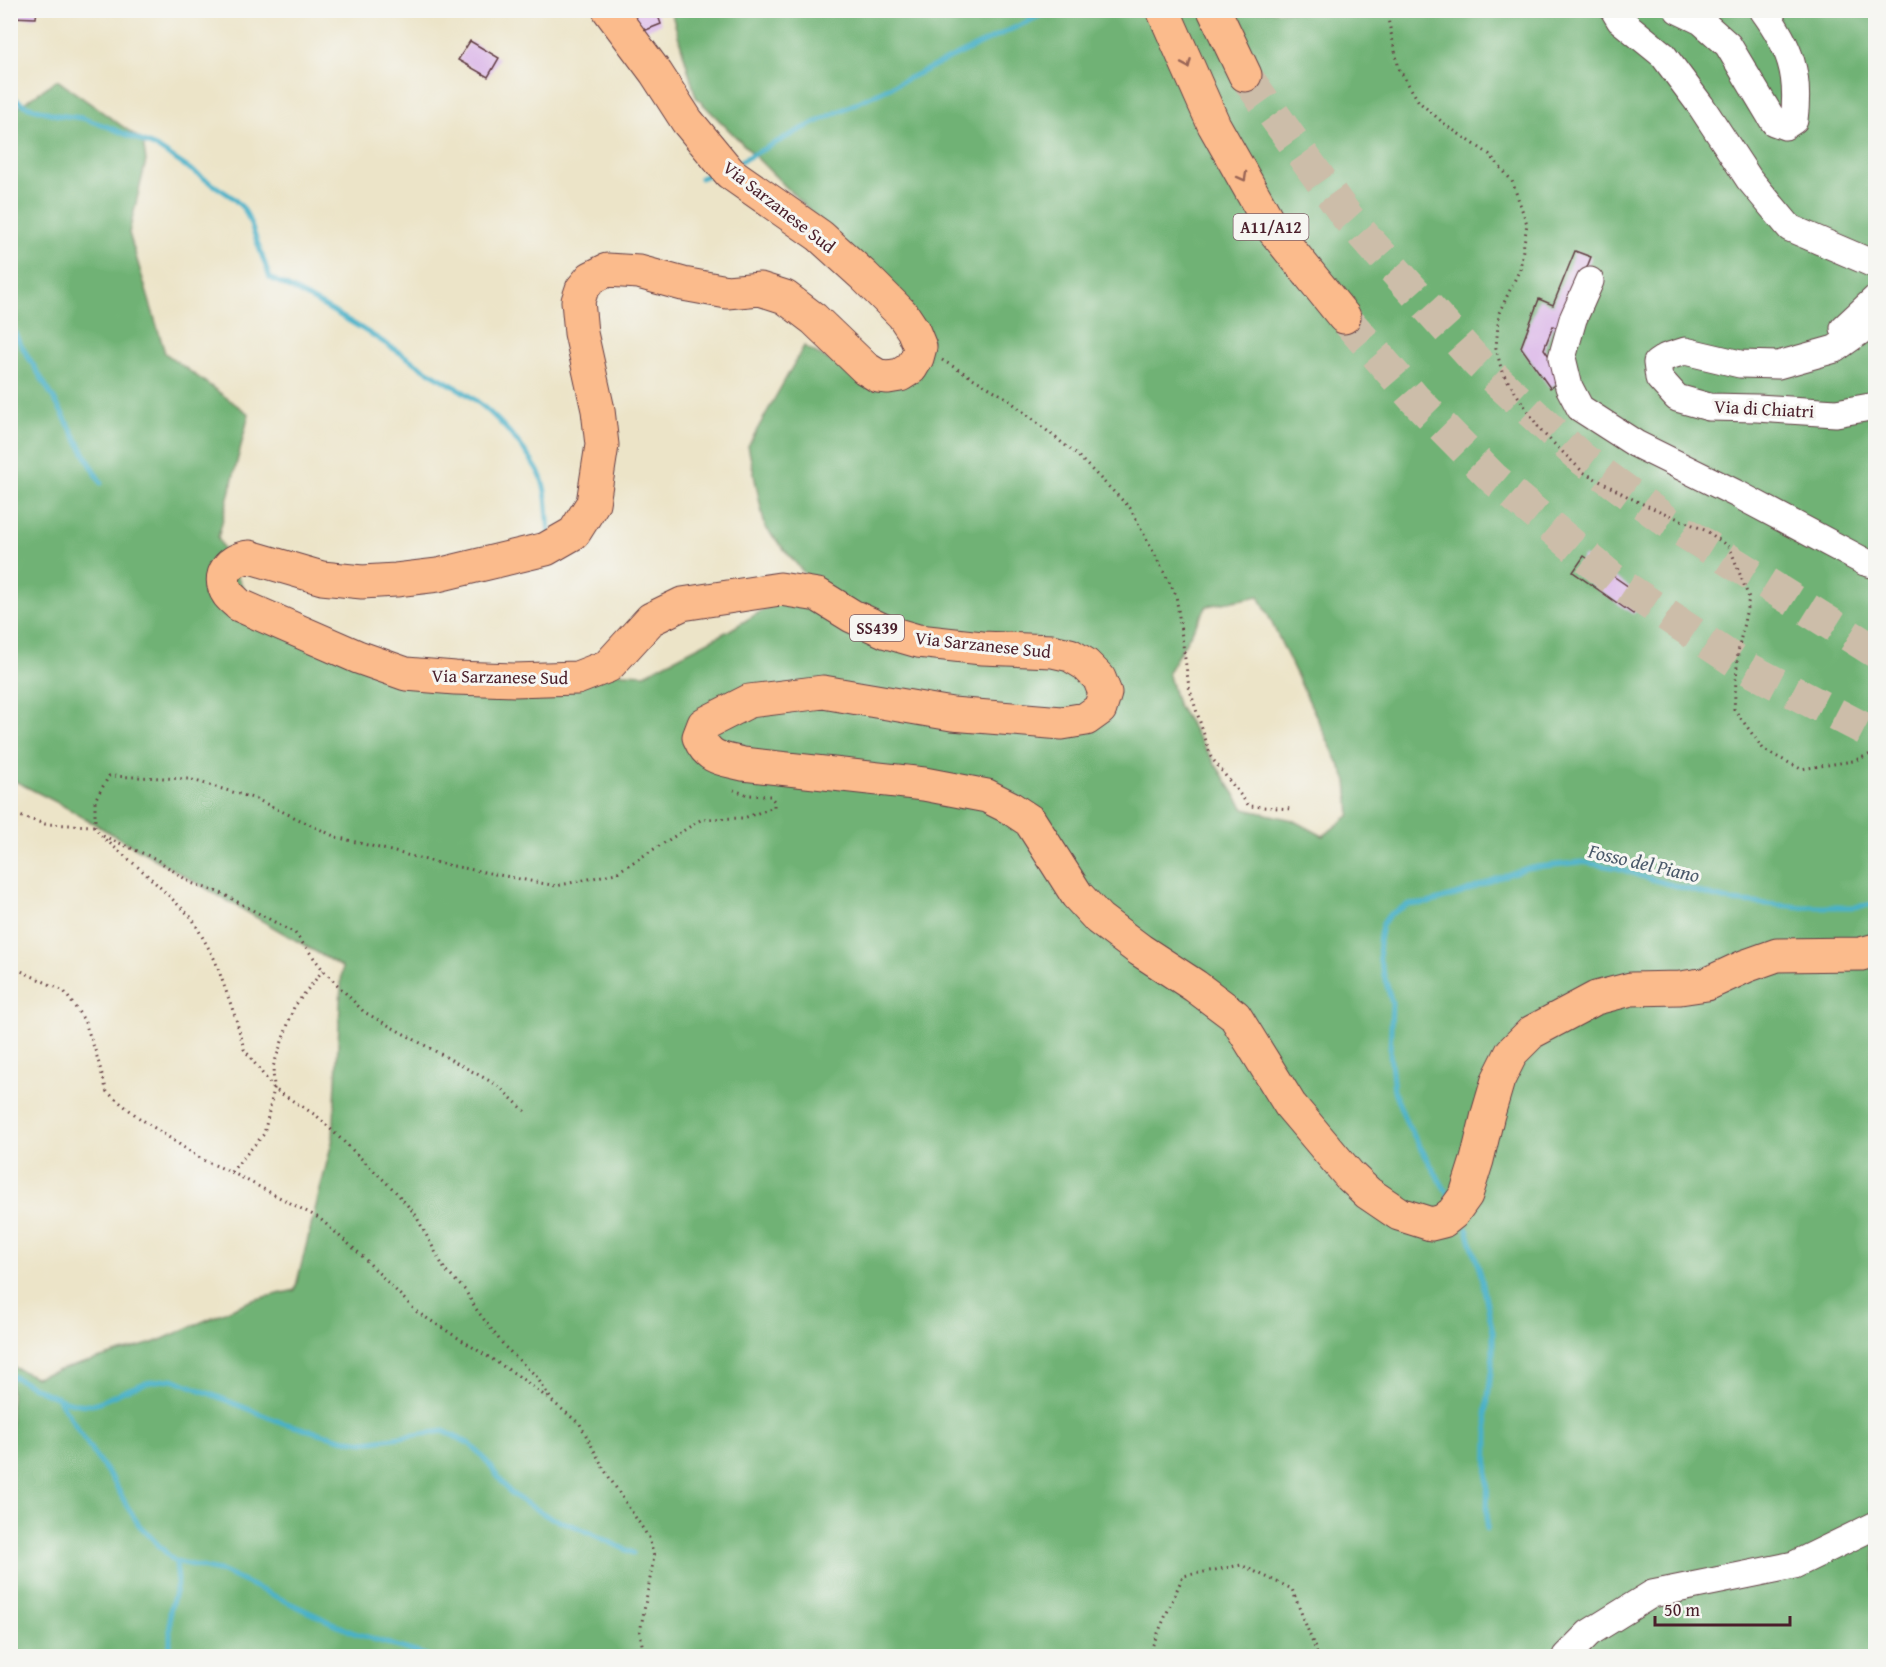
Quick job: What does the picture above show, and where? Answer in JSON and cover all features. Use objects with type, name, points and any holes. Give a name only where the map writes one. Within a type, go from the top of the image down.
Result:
[{"type":"main road","name":"Via Sarzanese Sud","points":[[609,10],[656,73],[687,121],[730,173],[820,236],[903,315],[920,346],[911,368],[900,375],[878,376],[865,368],[814,319],[785,297],[760,289],[727,292],[694,287],[639,272],[607,270],[591,278],[582,289],[578,302],[581,333],[598,410],[602,445],[592,502],[574,533],[546,549],[438,575],[362,582],[322,578],[250,556],[239,558],[228,566],[224,572],[223,582],[227,593],[239,605],[358,657],[406,674],[445,678],[514,680],[577,678],[608,666],[651,619],[682,604],[780,589],[818,595],[852,616],[887,632],[918,640],[982,648],[1052,651],[1070,655],[1085,664],[1100,678],[1105,693],[1100,709],[1086,719],[1062,723],[952,714],[823,692],[749,701],[704,724],[699,736],[704,748],[716,758],[743,764],[924,784],[987,796],[1030,821],[1077,895],[1099,919],[1235,1016],[1290,1105],[1349,1175],[1383,1205],[1399,1215],[1431,1224],[1443,1221],[1460,1205],[1472,1177],[1498,1080],[1512,1052],[1532,1032],[1596,998],[1631,989],[1680,988],[1707,984],[1746,966],[1778,955],[1861,954],[1875,950]]},
{"type":"main road","name":"A11/A12","points":[[1163,10],[1214,125],[1272,228],[1344,317]]},
{"type":"main road","points":[[1214,10],[1245,75]]},
{"type":"street","points":[[1614,10],[1620,20],[1663,55],[1701,106],[1749,179],[1790,228],[1875,265]]},
{"type":"street","points":[[1678,10],[1701,21],[1728,45],[1774,122],[1785,126],[1794,120],[1797,100],[1794,67],[1780,33],[1763,10]]},
{"type":"street","points":[[1590,281],[1573,320],[1562,358],[1569,387],[1580,408],[1636,444],[1739,495],[1865,562],[1875,565]]},
{"type":"street","points":[[1819,354],[1875,298]]},
{"type":"street","name":"Via di Chiatri","points":[[1875,320],[1835,349],[1778,365],[1740,364],[1685,351],[1666,357],[1657,363],[1659,378],[1677,398],[1709,407],[1836,413],[1875,406]]},
{"type":"street","points":[[1566,1656],[1589,1633],[1652,1594],[1794,1565],[1875,1525]]},
{"type":"path","points":[[920,346],[1005,397],[1076,454],[1130,508],[1176,595],[1189,687],[1211,757],[1249,806],[1292,809]]},
{"type":"path","points":[[553,1402],[536,1376],[505,1347],[476,1309],[465,1290],[445,1270],[416,1214],[317,1116],[274,1089],[244,1049],[236,1018],[215,960],[192,918],[145,873],[100,835],[95,826],[95,800],[109,776],[189,779],[255,799],[336,837],[438,863],[556,886],[616,873],[702,819],[744,818],[774,807],[774,801],[770,796],[748,795],[730,788]]},
{"type":"path","points":[[10,813],[45,824],[95,826]]},
{"type":"path","points":[[100,835],[156,859],[191,883],[221,893],[294,933],[323,970],[364,1012],[497,1084],[525,1112]]},
{"type":"path","points":[[10,969],[21,971],[64,991],[84,1020],[107,1092],[138,1117],[202,1160],[231,1172],[319,1218],[360,1254],[417,1312],[517,1375],[580,1424],[605,1471],[649,1538],[654,1557],[640,1632],[644,1656]]},
{"type":"path","points":[[231,1172],[264,1134],[274,1089],[273,1067],[294,1007],[323,970]]},
{"type":"path","points":[[1148,1656],[1183,1576],[1241,1565],[1292,1589],[1318,1656]]},
{"type":"green space","points":[[671,11],[1875,11],[1875,1656],[11,1656],[11,1366],[35,1377],[156,1342],[252,1300],[295,1290],[333,1138],[342,967],[60,804],[11,779],[10,105],[15,109],[57,80],[143,141],[146,161],[129,233],[165,353],[249,414],[218,538],[253,607],[406,674],[600,672],[645,674],[730,630],[811,581],[765,527],[748,446],[804,346],[878,388],[920,375],[852,253],[696,97]],"holes":[[[1259,596],[1347,781],[1350,815],[1323,836],[1293,820],[1244,809],[1177,704],[1168,672],[1207,606]]]},
{"type":"building","points":[[10,10],[37,10],[36,18],[10,17]]},
{"type":"building","points":[[621,10],[656,10],[661,24],[636,34]]},
{"type":"building","points":[[470,41],[499,58],[488,77],[458,60]]},
{"type":"building","points":[[1575,251],[1591,257],[1562,330],[1553,326],[1544,349],[1564,378],[1550,388],[1521,347],[1539,299],[1553,305]]},
{"type":"building","points":[[1584,556],[1645,598],[1633,614],[1573,572]]},
{"type":"waterway","points":[[741,161],[800,130],[1052,10]]},
{"type":"waterway","points":[[10,95],[26,106],[57,115],[82,118],[158,148],[232,197],[244,209],[249,219],[270,278],[347,319],[465,393],[508,431],[532,461],[544,485],[549,534]]},
{"type":"waterway","points":[[701,178],[711,174]]},
{"type":"waterway","points":[[10,322],[101,483]]},
{"type":"waterway","name":"Fosso del Piano","points":[[1450,1198],[1407,1124],[1394,1091],[1390,1053],[1392,1003],[1380,961],[1379,941],[1382,925],[1389,915],[1407,905],[1428,903],[1462,893],[1527,868],[1582,862],[1617,868],[1731,901],[1802,907],[1853,907],[1876,904]]},
{"type":"waterway","points":[[1467,1229],[1481,1275],[1493,1332],[1493,1355],[1486,1415],[1488,1432],[1487,1529]]},
{"type":"waterway","points":[[10,1375],[62,1400],[84,1405],[99,1402],[146,1383],[173,1379],[283,1423],[341,1439],[365,1442],[444,1431],[470,1444],[484,1458],[508,1490],[519,1499],[549,1517],[577,1527],[633,1553]]},
{"type":"waterway","points":[[57,1397],[113,1480],[139,1525],[176,1563],[178,1581],[170,1611],[170,1656]]},
{"type":"waterway","points":[[175,1561],[223,1572],[354,1633],[428,1656]]},
{"type":"tunnel","points":[[1245,75],[1348,218],[1478,363],[1580,457],[1668,522],[1876,652]]},
{"type":"tunnel","points":[[1344,317],[1414,398],[1493,478],[1614,580],[1741,665],[1876,735]]}]
